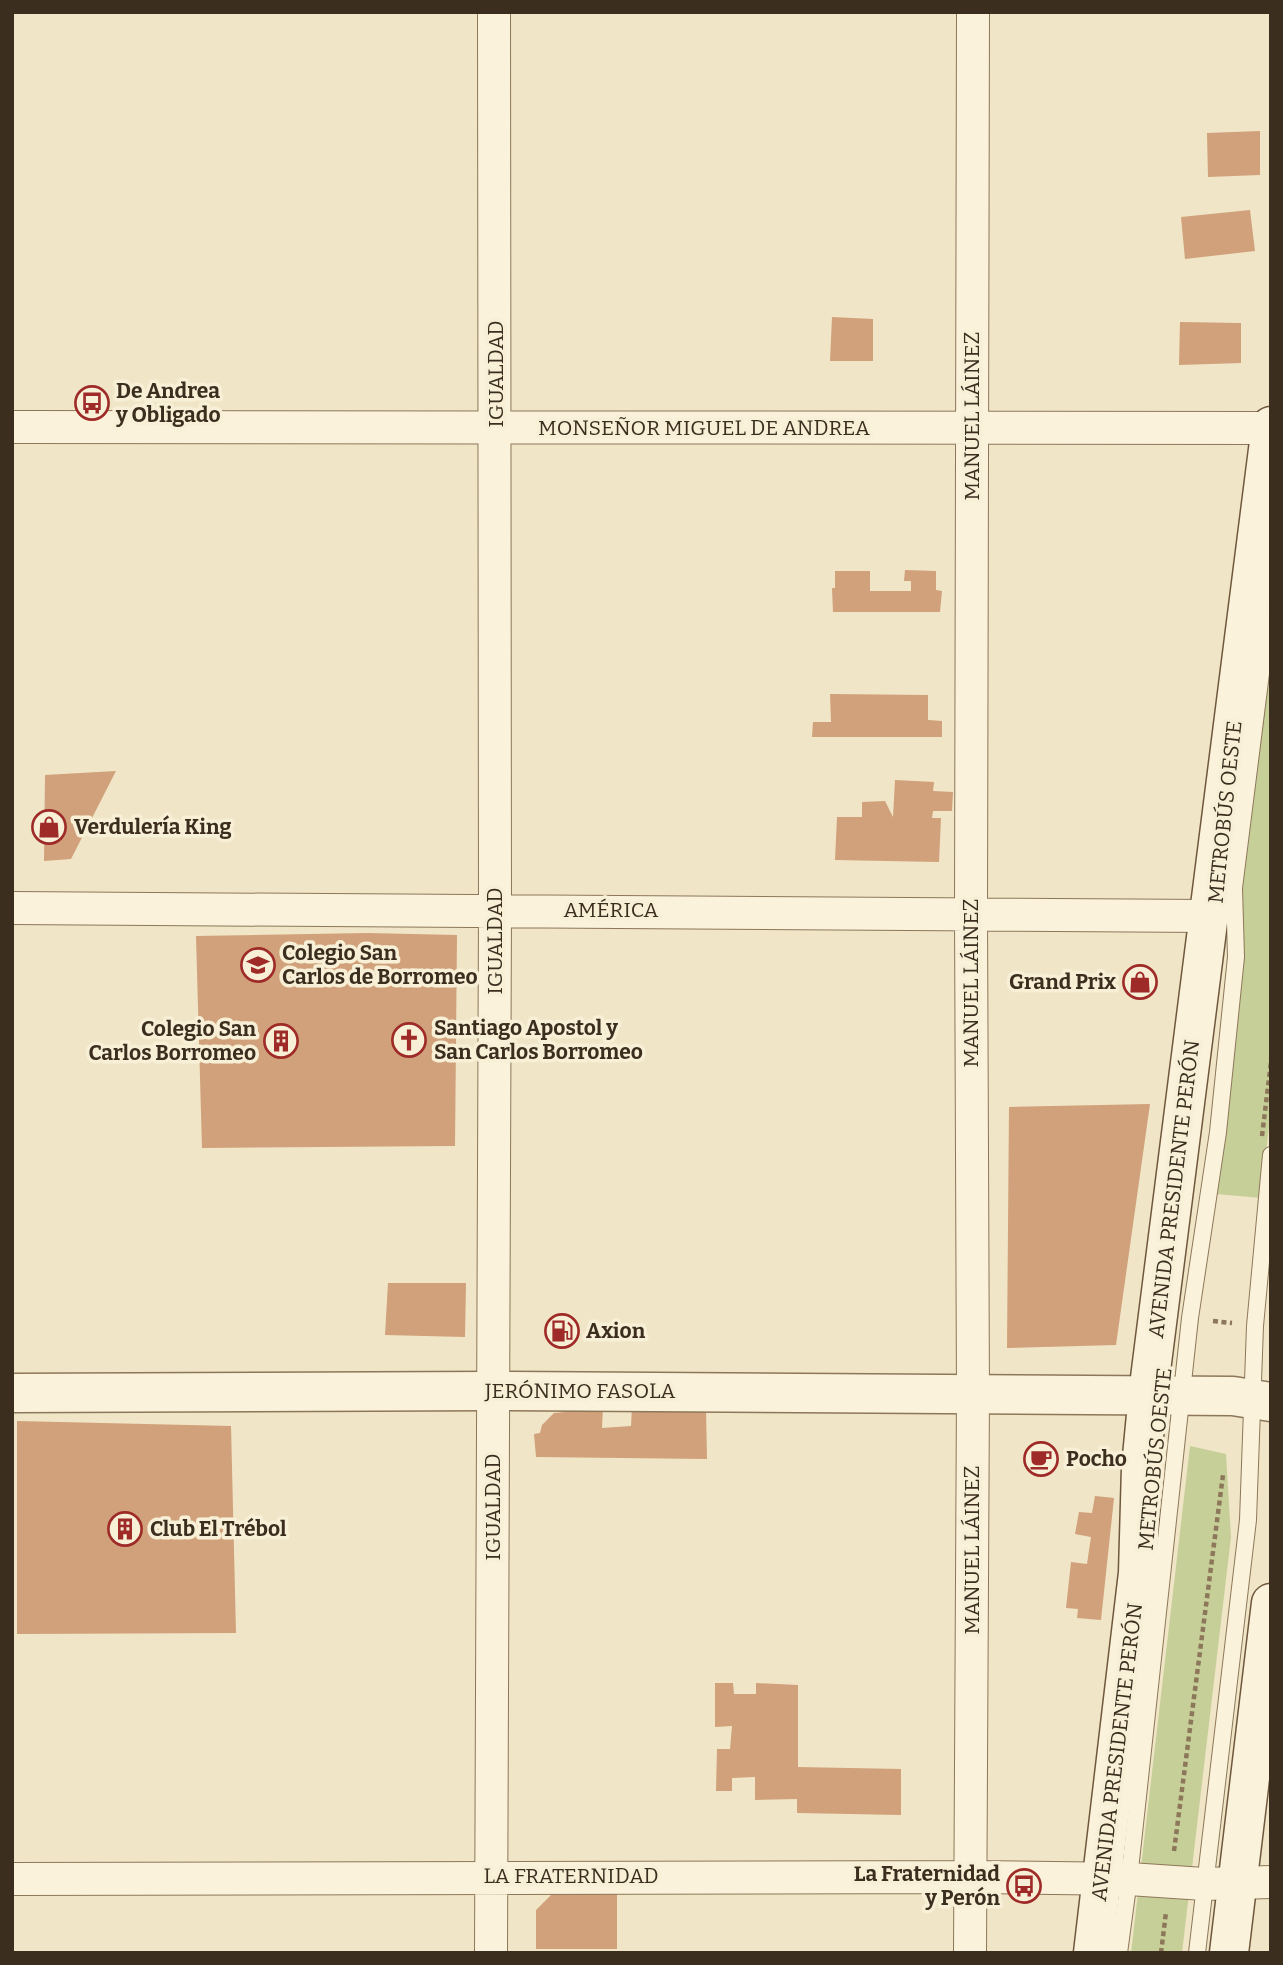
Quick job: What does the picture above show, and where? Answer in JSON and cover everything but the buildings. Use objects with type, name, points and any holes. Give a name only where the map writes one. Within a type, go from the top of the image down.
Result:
[{"type":"main road","name":"AVENIDA PRESIDENTE PERÓN","points":[[1093,1953],[1115,1879],[1138,1573],[1141,1466],[1166,1395],[1209,916],[1271,427]]},
{"type":"main road","name":"JERÓNIMO FASOLA","points":[[12,1393],[973,1393],[1166,1395],[1261,1400]]},
{"type":"main road","points":[[1229,1953],[1271,1603]]},
{"type":"street","name":"IGUALDAD","points":[[491,1953],[496,429],[494,12]]},
{"type":"street","name":"MANUEL LÁINEZ","points":[[970,1953],[973,1393],[973,12]]},
{"type":"street","name":"MONSEÑOR MIGUEL DE ANDREA","points":[[12,427],[1271,427]]},
{"type":"street","name":"AMÉRICA","points":[[12,908],[1209,916]]},
{"type":"street","name":"LA FRATERNIDAD","points":[[12,1878],[971,1877],[1115,1879],[1170,1883],[1237,1882]]},
{"type":"lane","name":"METROBÚS OESTE","points":[[1166,1395],[1191,1318],[1218,1132],[1236,957],[1234,888],[1271,594]]},
{"type":"lane","points":[[1197,1953],[1237,1882],[1248,1520],[1261,1400],[1266,1150]]},
{"type":"lane","points":[[1115,1879],[1119,1953]]},
{"type":"path","points":[[1266,1150],[1271,1062]]},
{"type":"path","points":[[1161,1953],[1224,1464]]},
{"type":"green space","points":[[1271,635],[1271,1108],[1261,1198],[1216,1194],[1240,899]]},
{"type":"green space","points":[[1190,1446],[1226,1454],[1231,1537],[1182,1953],[1131,1953]]},
{"type":"place","name":"De Andrea y Obligado","points":[[92,403]]},
{"type":"place","name":"Verdulería King","points":[[49,827]]},
{"type":"place","name":"Colegio San Carlos de Borromeo","points":[[258,965]]},
{"type":"place","name":"Grand Prix","points":[[1140,982]]},
{"type":"place","name":"Santiago Apostol y San Carlos Borromeo","points":[[409,1040]]},
{"type":"place","name":"Colegio San Carlos Borromeo","points":[[281,1041]]},
{"type":"place","name":"Axion","points":[[562,1331]]},
{"type":"place","name":"Pocho","points":[[1041,1459]]},
{"type":"place","name":"Club El Trébol","points":[[125,1529]]},
{"type":"place","name":"La Fraternidad y Perón","points":[[1024,1886]]}]
